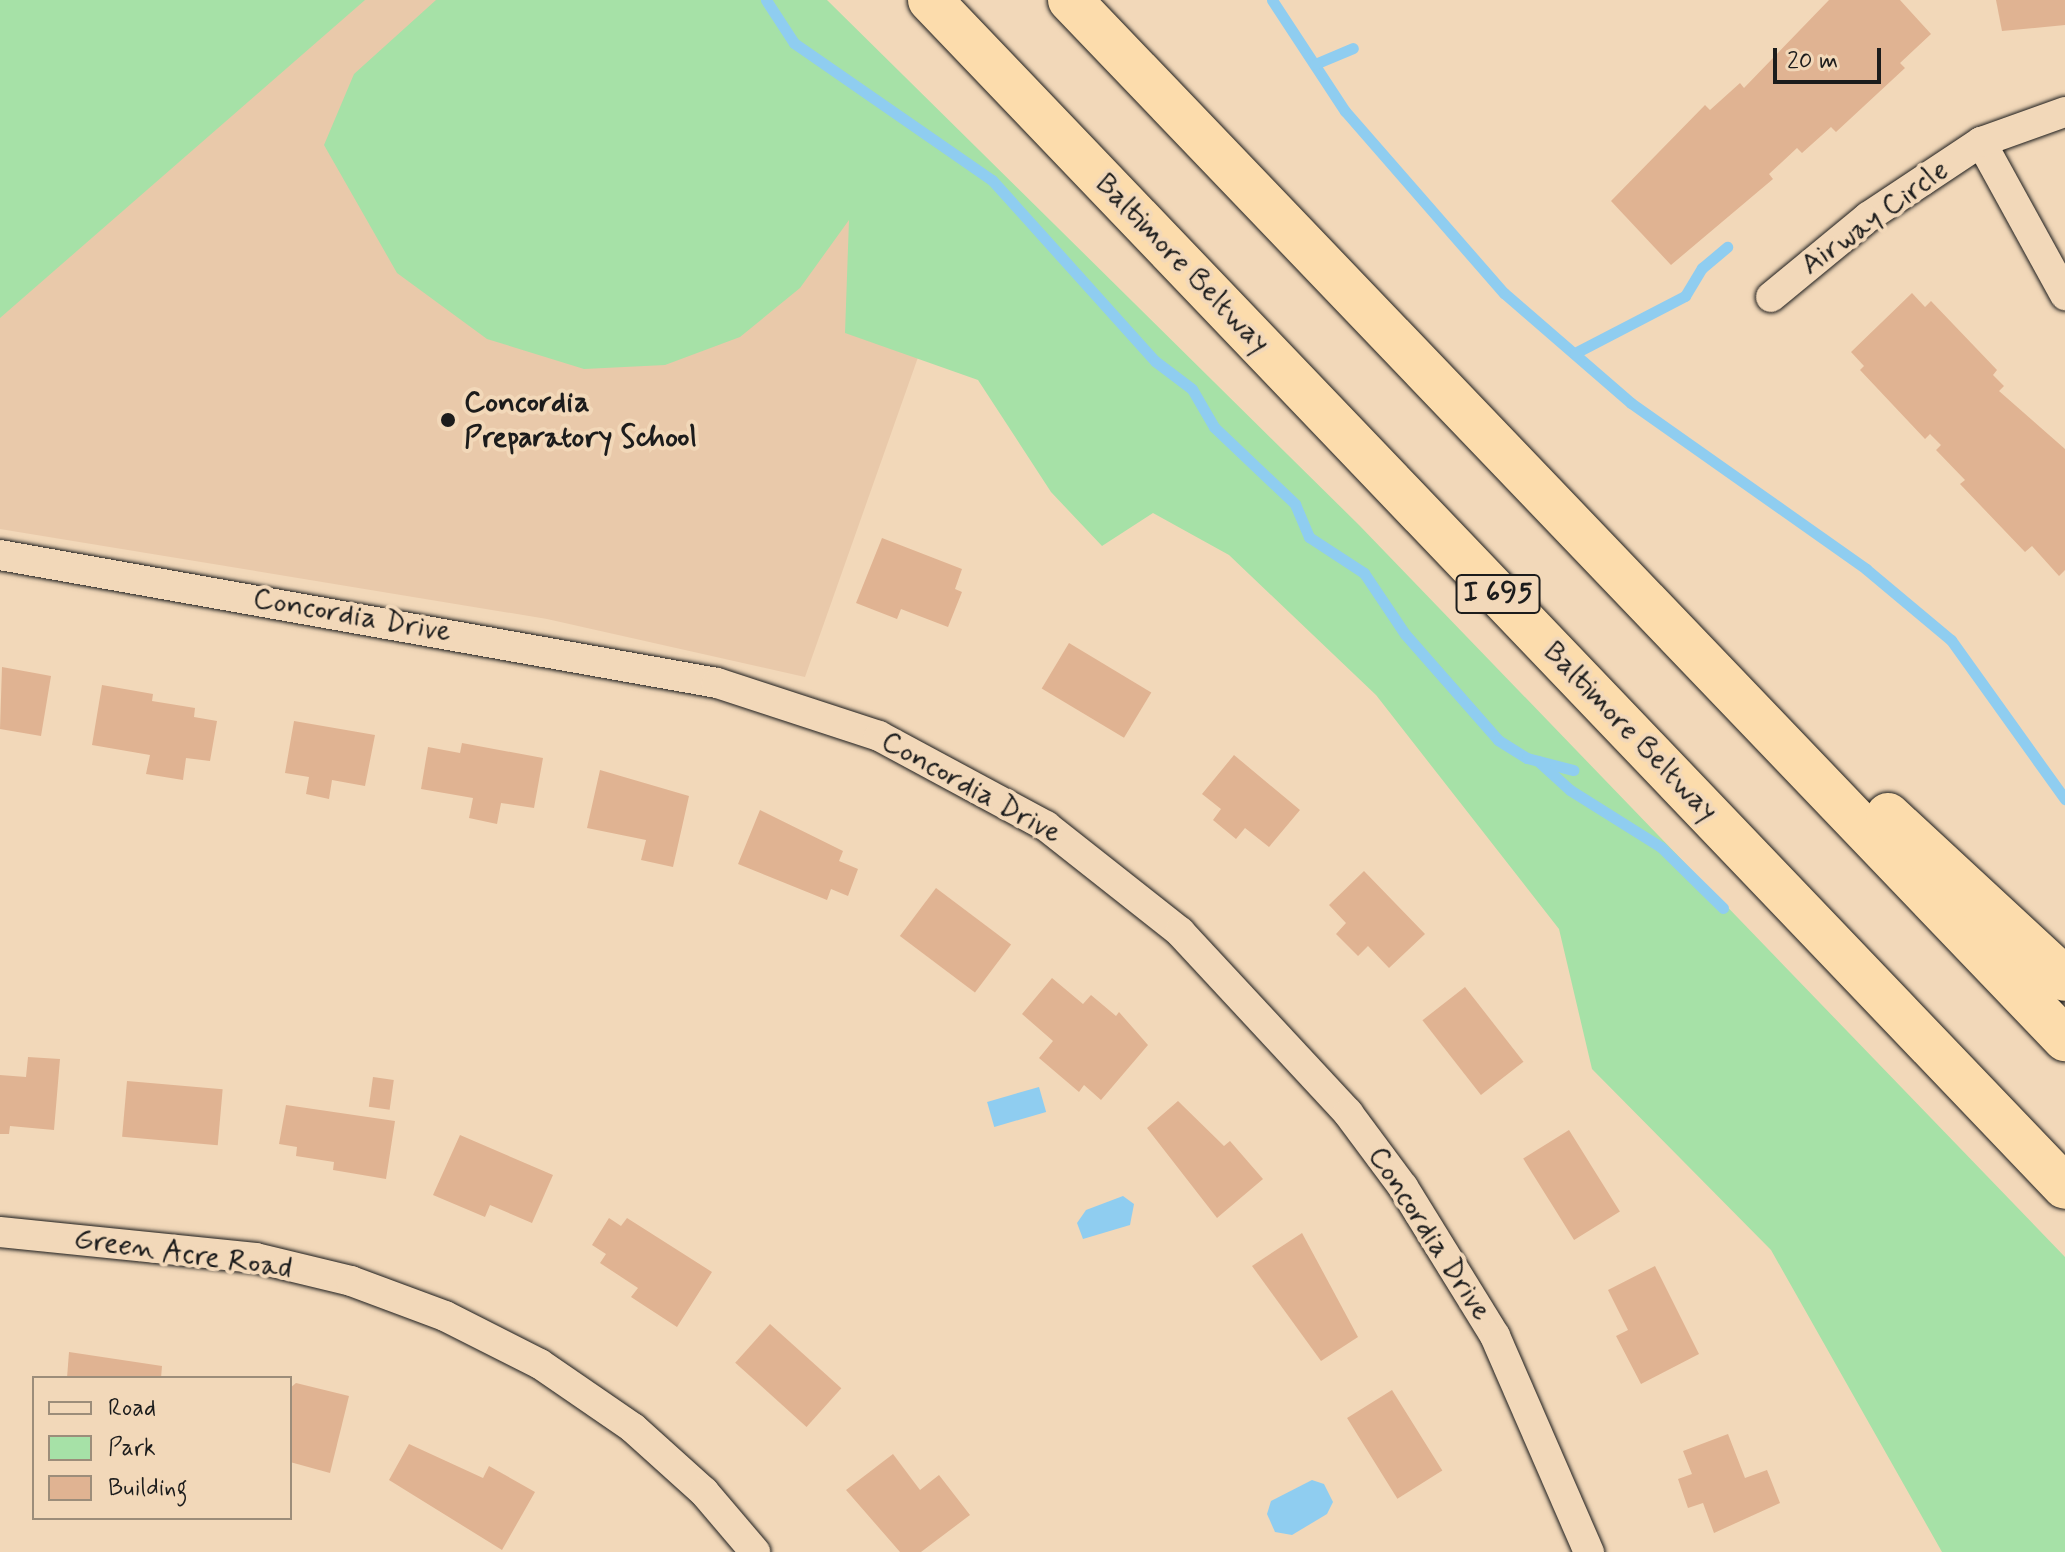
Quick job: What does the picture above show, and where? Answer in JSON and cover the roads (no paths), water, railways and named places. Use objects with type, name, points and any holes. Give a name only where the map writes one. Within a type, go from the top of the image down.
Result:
[{"type":"highway","name":"Baltimore Beltway","points":[[930,0],[2065,1187]]},
{"type":"highway","points":[[1070,0],[2065,1039]]},
{"type":"highway","points":[[1556,508],[2065,979]]},
{"type":"street","name":"Airway Circle","points":[[1771,297],[1868,217],[1981,142],[2065,112]]},
{"type":"street","name":"Airway Circle","points":[[1981,142],[2065,295]]},
{"type":"street","name":"Concordia Drive","points":[[0,555],[717,683],[879,736],[1046,826],[1180,932],[1348,1113],[1403,1187],[1495,1336],[1589,1552]]},
{"type":"street","name":"Green Acre Road","points":[[0,1232],[256,1258],[351,1281],[445,1316],[540,1364],[633,1428],[704,1492],[755,1552]]},
{"type":"water","points":[[1039,1087],[1046,1112],[994,1127],[987,1102]]},
{"type":"water","points":[[1123,1196],[1134,1204],[1130,1225],[1083,1239],[1077,1223],[1086,1210]]},
{"type":"water","points":[[1312,1480],[1324,1484],[1333,1502],[1327,1514],[1292,1535],[1275,1532],[1267,1514],[1271,1501]]},
{"type":"waterway","points":[[766,0],[794,43],[992,180],[1155,361],[1192,389],[1214,427],[1295,504],[1309,537],[1364,573],[1405,634],[1498,740],[1527,758],[1573,770]]},
{"type":"waterway","points":[[1272,0],[1345,111],[1504,293],[1631,403],[1866,569],[1951,640],[2065,799]]},
{"type":"waterway","points":[[1315,64],[1353,48]]},
{"type":"waterway","points":[[1575,353],[1685,296],[1702,268],[1727,247]]},
{"type":"waterway","points":[[1538,761],[1570,790],[1661,847],[1723,908]]},
{"type":"place","name":"Concordia Preparatory School","points":[[448,420]]}]
